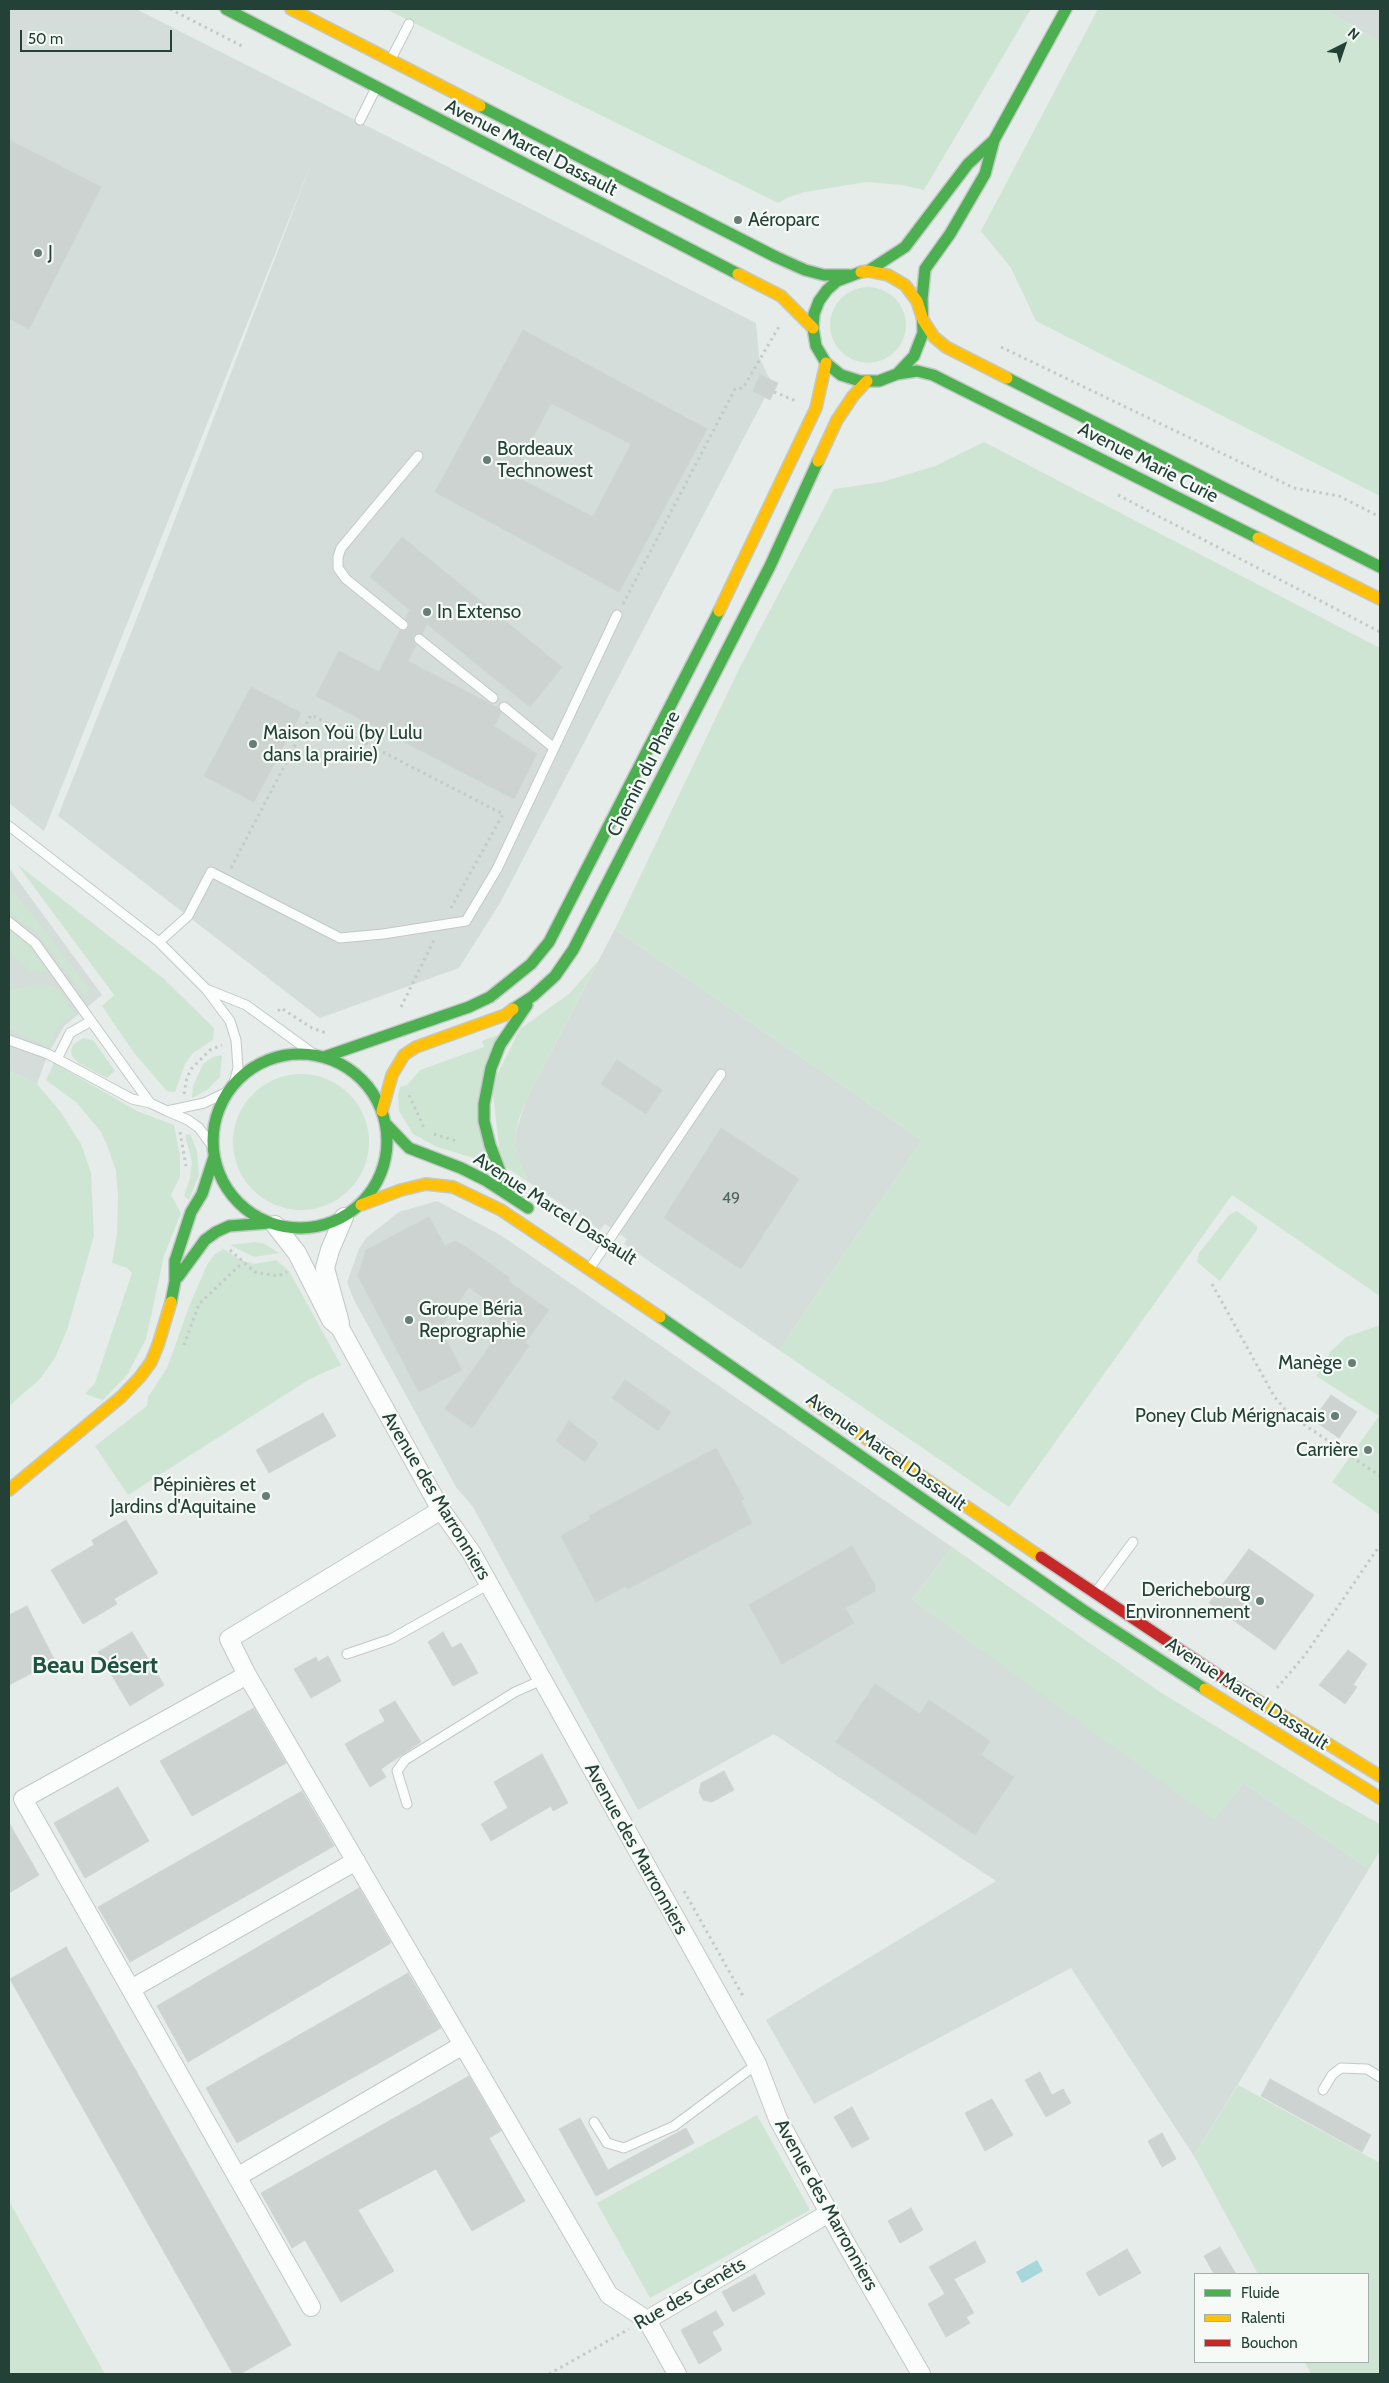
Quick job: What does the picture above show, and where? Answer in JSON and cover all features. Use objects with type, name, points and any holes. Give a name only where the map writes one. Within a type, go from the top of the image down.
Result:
[{"type":"main road","name":"Avenue Marcel Dassault","points":[[226,9],[781,296],[813,328]]},
{"type":"main road","name":"Avenue Marcel Dassault","points":[[291,9],[721,230],[805,270],[824,276],[849,275]]},
{"type":"main road","points":[[923,320],[917,301],[905,285],[888,275],[868,272],[849,275],[837,281],[819,301],[814,314],[813,328],[816,346],[826,363],[841,375],[860,381],[879,381],[897,374],[914,356],[923,333],[923,320],[922,299],[924,269],[950,234],[985,174],[994,140],[1066,9]]},
{"type":"main road","points":[[868,272],[911,241],[968,164],[994,140]]},
{"type":"main road","name":"Avenue Marie Curie","points":[[923,320],[934,337],[946,347],[1380,567]]},
{"type":"main road","name":"Chemin du Phare","points":[[319,1056],[469,1007],[490,997],[515,979],[531,964],[549,942],[743,564],[816,408],[826,363]]},
{"type":"main road","name":"Avenue Marie Curie","points":[[897,374],[916,371],[933,375],[1380,599]]},
{"type":"main road","name":"Chemin du Phare","points":[[382,1111],[392,1075],[404,1054],[416,1046],[505,1015],[533,996],[555,976],[576,944],[770,566],[837,420],[852,396],[867,381]]},
{"type":"main road","points":[[509,1195],[490,1146],[484,1120],[484,1097],[491,1068],[500,1045],[533,996]]},
{"type":"main road","points":[[297,1054],[319,1056],[343,1065],[360,1077],[373,1092],[386,1124],[387,1154],[378,1181],[361,1205],[344,1217],[311,1228],[293,1229],[272,1224],[249,1212],[233,1197],[221,1179],[214,1152],[214,1128],[218,1110],[231,1088],[248,1071],[263,1062],[279,1056],[297,1054]]},
{"type":"main road","name":"Avenue Marcel Dassault","points":[[386,1124],[400,1141],[409,1148],[433,1159],[461,1168],[509,1195],[541,1216]]},
{"type":"main road","points":[[9,1490],[121,1397],[140,1377],[158,1344],[175,1281],[175,1261],[190,1212],[202,1194],[214,1152]]},
{"type":"main road","name":"Avenue Marcel Dassault","points":[[361,1205],[426,1184],[453,1187],[500,1210],[590,1268],[1084,1610],[1264,1727],[1380,1798]]},
{"type":"main road","points":[[175,1281],[198,1247],[216,1232],[229,1226],[272,1224]]},
{"type":"main road","name":"Avenue Marcel Dassault","points":[[805,1397],[1095,1594],[1266,1707],[1380,1776]]},
{"type":"street","name":"Avenue des Marronniers","points":[[340,1328],[340,1315],[325,1268],[330,1250],[344,1217]]},
{"type":"street","name":"Avenue des Marronniers","points":[[272,1224],[297,1253],[331,1320],[340,1328],[441,1510],[489,1584],[757,2064],[778,2119],[921,2374]]},
{"type":"street","points":[[441,1510],[229,1639],[247,1675],[609,2295],[647,2320],[677,2374]]},
{"type":"street","points":[[1084,1610],[1095,1594]]},
{"type":"street","points":[[247,1675],[23,1799],[310,2307]]},
{"type":"street","points":[[131,1990],[356,1861]]},
{"type":"street","points":[[237,2177],[463,2045]]},
{"type":"street","name":"Rue des Genêts","points":[[647,2320],[830,2213]]},
{"type":"lane","points":[[390,60],[409,24]]},
{"type":"lane","points":[[360,120],[377,88]]},
{"type":"lane","points":[[403,625],[346,579],[338,568],[338,557],[340,548],[418,456]]},
{"type":"lane","points":[[159,942],[188,916],[211,872],[340,938],[466,921],[497,868],[617,615]]},
{"type":"lane","points":[[419,639],[493,698]]},
{"type":"lane","points":[[504,707],[554,748]]},
{"type":"lane","points":[[9,826],[159,942],[206,989],[230,1022],[236,1040],[238,1068],[231,1088],[204,1103],[167,1111]]},
{"type":"lane","points":[[9,922],[35,943],[150,1102]]},
{"type":"lane","points":[[206,989],[246,1005],[319,1056]]},
{"type":"lane","points":[[57,1059],[70,1032],[91,1021]]},
{"type":"lane","points":[[9,1040],[57,1059],[132,1099],[150,1102],[188,1120],[199,1128],[214,1152]]},
{"type":"lane","points":[[590,1268],[720,1074]]},
{"type":"lane","points":[[1095,1594],[1133,1542]]},
{"type":"lane","points":[[347,1654],[391,1639],[489,1584]]},
{"type":"lane","points":[[407,1804],[397,1771],[405,1760],[515,1692],[542,1680]]},
{"type":"lane","points":[[594,2122],[607,2143],[624,2148],[674,2126],[757,2064]]},
{"type":"lane","points":[[1323,2090],[1332,2075],[1342,2068],[1366,2069],[1380,2077]]},
{"type":"path","points":[[617,615],[735,389],[743,388],[783,321]]},
{"type":"path","points":[[992,343],[1294,488],[1339,496],[1380,517]]},
{"type":"path","points":[[774,392],[796,401]]},
{"type":"path","points":[[1110,491],[1380,632]]},
{"type":"path","points":[[225,880],[311,715],[503,814],[442,925],[401,1007]]},
{"type":"path","points":[[426,1134],[443,1135],[460,1142]]},
{"type":"path","points":[[1212,1284],[1274,1396],[1290,1415],[1380,1476]]},
{"type":"path","points":[[1266,1707],[1380,1545]]},
{"type":"path","name":"Rue des Genêts","points":[[549,2374],[647,2320]]},
{"type":"shaded area","points":[[9,9],[136,9],[756,323],[759,357],[772,384],[500,903],[459,968],[320,1018],[58,816],[139,613],[313,159],[44,831],[9,803]]},
{"type":"shaded area","points":[[1324,9],[1380,9],[1380,42]]},
{"type":"shaded area","points":[[9,868],[102,995],[64,1026],[48,1054],[37,1084],[9,1071]]},
{"type":"shaded area","points":[[615,929],[922,1140],[779,1350],[624,1244],[627,1239],[605,1224],[600,1230],[528,1182],[517,1156],[515,1135],[526,1100]]},
{"type":"shaded area","points":[[437,1201],[502,1236],[952,1547],[912,1599],[1214,1819],[1244,1783],[1369,1869],[1194,2156],[1071,1968],[814,2104],[766,2020],[996,1881],[774,1734],[638,1810],[473,1507],[456,1487],[354,1300],[347,1282],[359,1249],[366,1238],[399,1212]]},
{"type":"green space","points":[[386,9],[1031,9],[924,190],[902,185],[866,182],[805,192],[778,203]]},
{"type":"green space","points":[[1098,9],[1324,9],[1380,42],[1380,496],[1036,321],[1011,268],[981,231]]},
{"type":"green space","points":[[876,287],[889,293],[900,304],[906,317],[904,340],[889,357],[876,363],[860,363],[847,357],[832,340],[830,317],[836,304],[853,289]]},
{"type":"green space","points":[[984,442],[1380,648],[1380,1296],[1232,1195],[1009,1507],[779,1350],[922,1140],[615,929],[740,667],[834,489],[882,482],[935,466]]},
{"type":"green space","points":[[17,864],[163,978],[214,1028],[213,1040],[193,1053],[185,1064],[175,1092],[167,1091],[134,1053],[102,1006],[114,995]]},
{"type":"green space","points":[[9,885],[91,991],[85,996],[36,932],[9,912]]},
{"type":"green space","points":[[9,930],[30,946],[49,971],[31,971],[9,953]]},
{"type":"green space","points":[[598,961],[526,1100],[519,1119],[515,1135],[517,1156],[528,1182],[501,1164],[492,1085],[520,1029],[569,994]]},
{"type":"green space","points":[[40,984],[54,987],[61,993],[75,1014],[59,1025],[49,1048],[9,1028],[9,990]]},
{"type":"green space","points":[[498,1035],[484,1158],[481,1160],[437,1147],[413,1134],[399,1111],[398,1095],[400,1087],[407,1085],[420,1070],[484,1047],[482,1041]]},
{"type":"green space","points":[[83,1038],[93,1040],[115,1071],[107,1078],[78,1063],[72,1056],[71,1050],[73,1045]]},
{"type":"green space","points":[[222,1055],[220,1077],[207,1090],[192,1098],[193,1086],[203,1064],[213,1057]]},
{"type":"green space","points":[[54,1063],[137,1111],[174,1125],[180,1156],[180,1177],[171,1195],[181,1213],[164,1256],[146,1339],[127,1375],[103,1400],[85,1394],[95,1383],[132,1273],[127,1268],[112,1263],[117,1234],[118,1196],[116,1171],[107,1145],[101,1132],[77,1103],[46,1080]]},
{"type":"green space","points":[[9,1071],[37,1084],[60,1111],[81,1144],[91,1173],[94,1236],[67,1330],[55,1358],[40,1379],[9,1406]]},
{"type":"green space","points":[[301,1074],[327,1079],[339,1085],[349,1094],[358,1104],[364,1116],[369,1142],[364,1168],[358,1180],[349,1190],[339,1199],[327,1205],[301,1210],[275,1205],[263,1199],[253,1190],[244,1180],[238,1168],[233,1142],[238,1116],[244,1104],[253,1094],[263,1085],[275,1079]]},
{"type":"green space","points":[[190,1134],[197,1151],[199,1175],[189,1200],[184,1196],[190,1178],[192,1162],[185,1135]]},
{"type":"green space","points":[[1237,1211],[1257,1226],[1257,1230],[1220,1281],[1197,1262],[1199,1253],[1230,1214]]},
{"type":"green space","points":[[256,1242],[265,1244],[279,1253],[254,1257],[230,1245]]},
{"type":"green space","points":[[223,1249],[243,1261],[254,1264],[276,1260],[289,1271],[341,1365],[310,1379],[128,1495],[95,1446],[147,1406],[148,1397],[167,1368],[190,1304],[207,1265],[215,1254]]},
{"type":"green space","points":[[1380,1325],[1380,1515],[1332,1482],[1379,1416],[1316,1376],[1331,1351],[1346,1337]]},
{"type":"green space","points":[[952,1547],[1160,1692],[1328,1795],[1380,1824],[1380,1851],[1369,1869],[1244,1783],[1214,1820],[912,1599]]},
{"type":"green space","points":[[1238,2085],[1380,2163],[1380,2374],[1311,2374],[1306,2363],[1369,2363],[1369,2273],[1257,2273],[1194,2156]]},
{"type":"green space","points":[[757,2115],[810,2210],[650,2298],[597,2203]]},
{"type":"green space","points":[[9,2201],[105,2374],[9,2374]]},
{"type":"water","points":[[1037,2260],[1043,2271],[1022,2283],[1016,2272]]},
{"type":"building","name":"J","points":[[9,140],[101,187],[29,329],[9,318]]},
{"type":"building","name":"Bordeaux Technowest","points":[[523,330],[707,429],[619,592],[435,492]],"holes":[[[551,403],[631,444],[593,517],[513,475]]]},
{"type":"building","points":[[760,375],[778,383],[770,400],[753,391]]},
{"type":"building","points":[[402,537],[562,667],[530,707],[427,624],[422,634],[416,633],[413,638],[416,645],[408,661],[498,708],[501,713],[494,726],[537,754],[514,799],[316,696],[339,651],[379,672],[400,630],[405,631],[408,629],[409,623],[405,619],[410,610],[370,577]]},
{"type":"building","name":"Maison Yoü (by Lulu dans la prairie)","points":[[251,687],[301,713],[254,802],[204,776]]},
{"type":"building","points":[[617,1060],[662,1090],[646,1114],[601,1084]]},
{"type":"building","points":[[721,1128],[799,1179],[741,1269],[664,1218]]},
{"type":"building","name":"Groupe Béria Reprographie","points":[[429,1217],[445,1246],[455,1241],[466,1247],[510,1278],[508,1281],[549,1310],[525,1343],[529,1346],[472,1428],[445,1409],[497,1336],[490,1330],[489,1302],[469,1287],[440,1328],[462,1370],[419,1392],[358,1276],[366,1250]]},
{"type":"building","points":[[625,1380],[671,1412],[658,1431],[612,1398]]},
{"type":"building","name":"Poney Club Mérignacais","points":[[1331,1395],[1357,1412],[1339,1438],[1313,1420]]},
{"type":"building","points":[[323,1413],[336,1436],[269,1473],[256,1450]]},
{"type":"building","points":[[569,1421],[598,1443],[585,1462],[556,1441]]},
{"type":"building","points":[[716,1448],[744,1499],[741,1501],[752,1523],[628,1589],[626,1586],[596,1602],[561,1536],[591,1519],[589,1516]]},
{"type":"building","points":[[126,1520],[158,1573],[114,1599],[117,1604],[83,1624],[51,1570],[94,1545],[92,1540]]},
{"type":"building","points":[[852,1546],[875,1585],[875,1591],[845,1608],[854,1623],[782,1664],[749,1605]]},
{"type":"building","name":"Derichebourg Environnement","points":[[1249,1549],[1314,1595],[1275,1650],[1209,1603]]},
{"type":"building","points":[[27,1606],[55,1661],[9,1685],[9,1615]]},
{"type":"building","points":[[132,1632],[164,1685],[130,1706],[98,1652]]},
{"type":"building","points":[[443,1632],[452,1648],[461,1643],[478,1673],[453,1686],[428,1642]]},
{"type":"building","points":[[1348,1650],[1367,1664],[1353,1685],[1357,1687],[1345,1704],[1319,1685]]},
{"type":"building","points":[[328,1656],[341,1681],[311,1698],[294,1669],[316,1657],[318,1662]]},
{"type":"building","points":[[875,1684],[920,1714],[929,1700],[990,1741],[981,1755],[1014,1777],[975,1835],[836,1742]]},
{"type":"building","points":[[395,1701],[421,1742],[381,1769],[386,1777],[370,1787],[345,1744],[385,1721],[379,1710]]},
{"type":"building","points":[[254,1708],[286,1763],[192,1816],[160,1761]]},
{"type":"building","points":[[542,1754],[568,1803],[553,1811],[551,1806],[491,1841],[481,1824],[508,1808],[494,1782]]},
{"type":"building","points":[[724,1771],[734,1790],[712,1802],[703,1800],[699,1792],[701,1783]]},
{"type":"building","points":[[118,1787],[149,1841],[85,1878],[54,1823]]},
{"type":"building","points":[[302,1791],[334,1846],[130,1962],[98,1907]]},
{"type":"building","points":[[9,1823],[39,1875],[9,1893]]},
{"type":"building","points":[[359,1888],[391,1943],[188,2062],[157,2006]]},
{"type":"building","points":[[66,1947],[291,2345],[240,2374],[233,2374],[10,1979]]},
{"type":"building","points":[[408,1973],[441,2028],[237,2143],[206,2088]]},
{"type":"building","points":[[1040,2072],[1052,2095],[1063,2089],[1071,2103],[1046,2117],[1025,2080]]},
{"type":"building","points":[[469,2076],[501,2131],[489,2138],[525,2201],[472,2231],[436,2169],[358,2210],[394,2271],[341,2302],[305,2240],[292,2248],[261,2193]]},
{"type":"building","points":[[1270,2079],[1371,2135],[1362,2152],[1261,2096]]},
{"type":"building","points":[[992,2099],[1013,2135],[985,2151],[965,2113]]},
{"type":"building","points":[[852,2107],[869,2139],[852,2148],[834,2117]]},
{"type":"building","points":[[580,2118],[608,2170],[686,2128],[694,2143],[596,2196],[559,2129]]},
{"type":"building","points":[[1162,2133],[1176,2159],[1162,2167],[1148,2141]]},
{"type":"building","points":[[911,2208],[923,2230],[900,2243],[888,2221]]},
{"type":"building","points":[[975,2241],[986,2262],[954,2279],[974,2313],[966,2317],[970,2323],[946,2337],[928,2304],[945,2294],[929,2267]]},
{"type":"building","points":[[1220,2247],[1235,2273],[1213,2273],[1204,2256]]},
{"type":"building","points":[[1127,2249],[1141,2273],[1099,2296],[1086,2273]]},
{"type":"building","points":[[755,2274],[765,2294],[733,2312],[722,2292]]},
{"type":"building","points":[[716,2311],[724,2325],[712,2332],[722,2350],[699,2364],[681,2330]]},
{"type":"traffic: fast","points":[[226,9],[738,274]]},
{"type":"traffic: fast","points":[[861,272],[837,281],[827,290],[819,301],[814,314],[813,328],[816,346],[826,363],[841,375],[860,381],[879,381],[897,374],[914,356],[923,333],[922,299],[925,269],[950,234],[985,174],[994,140],[1066,9]]},
{"type":"traffic: fast","points":[[480,106],[776,257],[805,270],[824,275],[849,275]]},
{"type":"traffic: fast","points":[[868,271],[905,247],[968,164],[994,140]]},
{"type":"traffic: fast","points":[[897,374],[917,371],[933,375],[1258,538]]},
{"type":"traffic: fast","points":[[1007,378],[1380,567]]},
{"type":"traffic: fast","points":[[513,1009],[533,996],[555,976],[573,950],[770,566],[818,461]]},
{"type":"traffic: fast","points":[[324,1057],[469,1007],[490,997],[531,964],[549,942],[719,611]]},
{"type":"traffic: fast","points":[[509,1195],[490,1145],[484,1121],[484,1104],[491,1068],[500,1045],[527,1005]]},
{"type":"traffic: fast","points":[[309,1054],[333,1060],[348,1068],[362,1079],[373,1093],[381,1108],[386,1124],[387,1141],[386,1158],[381,1174],[373,1189],[362,1203],[348,1214],[333,1222],[317,1227],[291,1228],[267,1222],[252,1214],[238,1203],[227,1189],[219,1174],[214,1158],[213,1132],[219,1108],[227,1093],[238,1079],[252,1068],[267,1060],[283,1055],[309,1054]]},
{"type":"traffic: fast","points":[[386,1124],[409,1148],[461,1168],[485,1180],[528,1208]]},
{"type":"traffic: fast","points":[[171,1302],[175,1281],[175,1261],[191,1212],[202,1194],[214,1157]]},
{"type":"traffic: fast","points":[[178,1277],[205,1240],[216,1232],[229,1226],[269,1223]]},
{"type":"traffic: fast","points":[[660,1317],[1083,1610],[1205,1689]]},
{"type":"traffic: slow","points":[[291,9],[480,106]]},
{"type":"traffic: slow","points":[[861,272],[868,271],[888,275],[905,285],[917,301],[923,320],[934,337],[946,347],[1007,378]]},
{"type":"traffic: slow","points":[[738,274],[781,296],[813,328]]},
{"type":"traffic: slow","points":[[719,611],[816,408],[826,363]]},
{"type":"traffic: slow","points":[[818,461],[837,420],[853,396],[867,381]]},
{"type":"traffic: slow","points":[[1258,538],[1380,599]]},
{"type":"traffic: slow","points":[[382,1111],[392,1075],[404,1055],[416,1047],[505,1015],[513,1009]]},
{"type":"traffic: slow","points":[[361,1205],[401,1190],[426,1184],[453,1187],[501,1210],[660,1317]]},
{"type":"traffic: slow","points":[[9,1490],[121,1397],[140,1377],[151,1362],[171,1302]]},
{"type":"traffic: slow","points":[[815,1404],[1041,1557]]},
{"type":"traffic: slow","points":[[1205,1689],[1380,1798]]},
{"type":"traffic: slow","points":[[1239,1689],[1380,1776]]},
{"type":"traffic: jam","points":[[1041,1557],[1239,1689]]},
{"type":"place","name":"Aéroparc","points":[[738,220]]},
{"type":"place","name":"J","points":[[38,253]]},
{"type":"place","name":"Bordeaux Technowest","points":[[487,460]]},
{"type":"place","name":"In Extenso","points":[[427,612]]},
{"type":"place","name":"Maison Yoü (by Lulu dans la prairie)","points":[[253,744]]},
{"type":"place","name":"Groupe Béria Reprographie","points":[[409,1320]]},
{"type":"place","name":"Manège","points":[[1352,1363]]},
{"type":"place","name":"Poney Club Mérignacais","points":[[1335,1416]]},
{"type":"place","name":"Carrière","points":[[1368,1450]]},
{"type":"place","name":"Pépinières et Jardins d'Aquitaine","points":[[266,1496]]},
{"type":"place","name":"Derichebourg Environnement","points":[[1260,1601]]},
{"type":"district","name":"Beau Désert","points":[[95,1666]]}]
